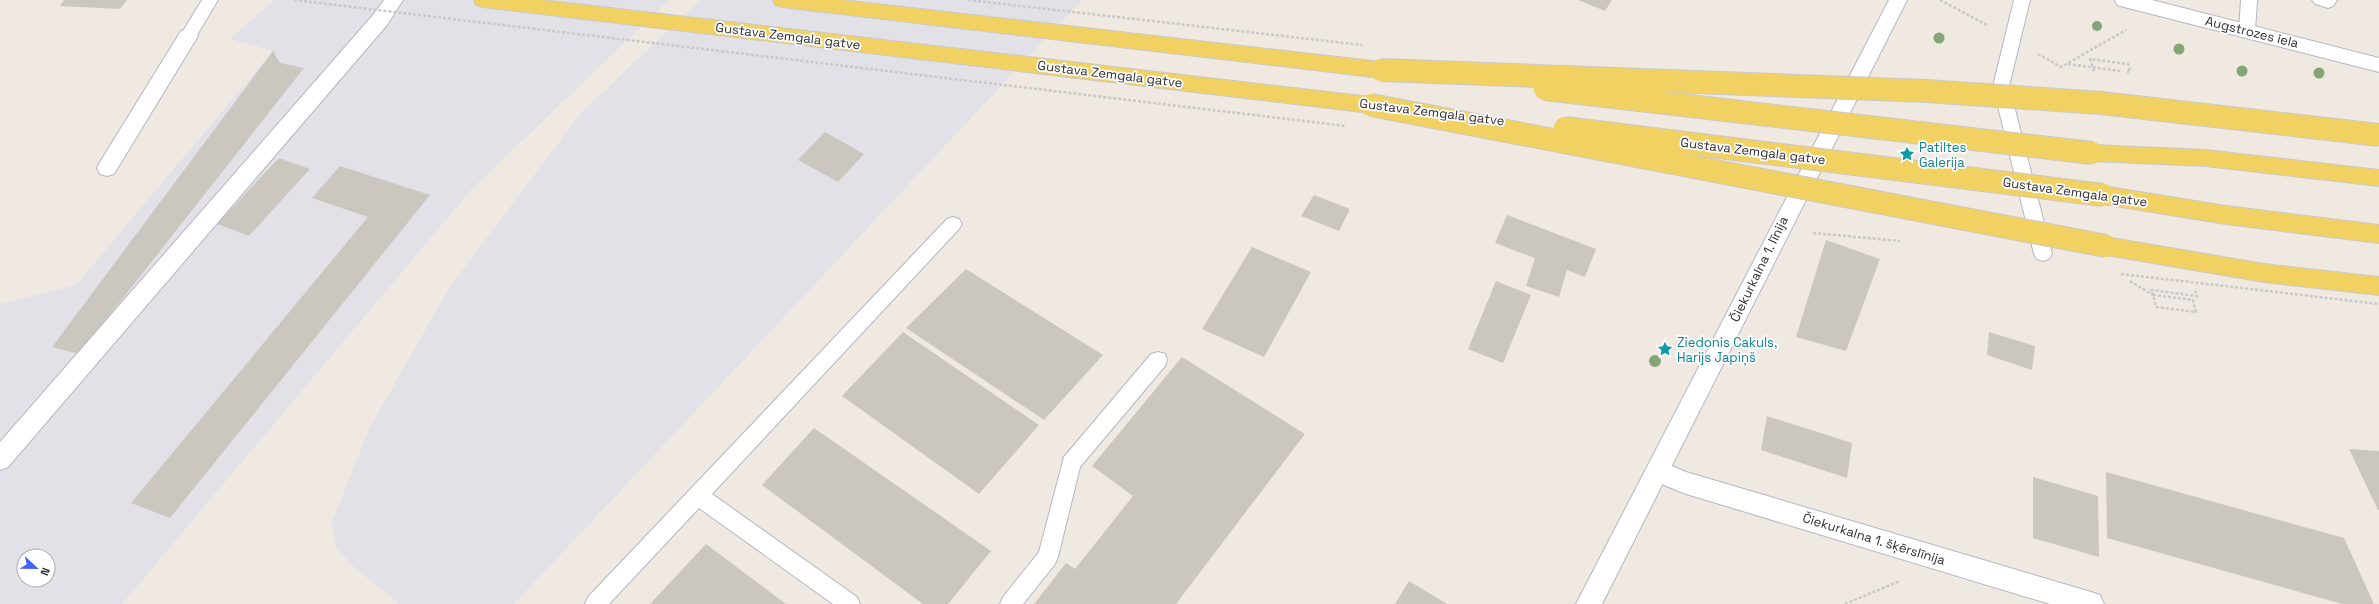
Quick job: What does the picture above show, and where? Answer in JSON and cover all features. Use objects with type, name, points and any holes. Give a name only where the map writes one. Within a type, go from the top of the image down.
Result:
[{"type":"main road","name":"Gustava Zemgala gatve","points":[[483,0],[1857,163],[2103,195],[2226,215],[2379,234]]},
{"type":"main road","points":[[782,0],[2092,153],[2206,158],[2379,178]]},
{"type":"main road","points":[[1381,70],[1927,91],[2101,103],[2379,135]]},
{"type":"main road","points":[[1371,105],[2106,246],[2264,273],[2379,286]]},
{"type":"street","points":[[0,459],[380,20],[394,0]]},
{"type":"street","name":"Čiekurkalna 1. līnija","points":[[1589,604],[1658,471],[1784,217],[1898,0]]},
{"type":"street","name":"Augstrozes iela","points":[[2124,0],[2379,65]]},
{"type":"street","points":[[107,168],[188,36]]},
{"type":"street","name":"Čiekurkalna 1. šķērslīnija","points":[[1658,471],[1683,482],[2091,604]]},
{"type":"lane","points":[[188,36],[210,0]]},
{"type":"lane","points":[[2022,0],[2011,38],[2001,86],[2043,254]]},
{"type":"lane","points":[[2247,31],[2249,0]]},
{"type":"lane","points":[[2320,0],[2328,2],[2329,0]]},
{"type":"lane","points":[[595,604],[953,224]]},
{"type":"lane","points":[[1010,604],[1048,557],[1071,463],[1158,360]]},
{"type":"lane","points":[[698,495],[850,604]]},
{"type":"path","points":[[294,0],[1348,127]]},
{"type":"path","points":[[1940,0],[2061,67],[2160,9]]},
{"type":"path","points":[[2067,64],[2091,67],[2099,68],[2107,69],[2130,72],[2128,64],[2090,59],[2092,65],[2093,71],[2120,74]]},
{"type":"path","points":[[2117,273],[2379,304]]},
{"type":"path","points":[[2150,295],[2158,296],[2193,300],[2196,312],[2156,307],[2153,296],[2151,290],[2188,295]]},
{"type":"path","points":[[1845,604],[1899,582],[1930,556]]},
{"type":"shaded area","points":[[274,0],[669,0],[472,189],[122,604],[0,604],[0,304],[76,285],[273,51],[230,39]]},
{"type":"shaded area","points":[[700,0],[1082,0],[514,604],[399,604],[354,567],[336,548],[332,522],[369,429],[449,288],[581,113]]},
{"type":"building","points":[[64,0],[127,0],[120,9],[60,6]]},
{"type":"building","points":[[1578,0],[1612,0],[1605,11]]},
{"type":"building","points":[[273,51],[280,63],[304,68],[79,354],[52,347]]},
{"type":"building","points":[[825,132],[864,154],[838,182],[798,160]]},
{"type":"building","points":[[279,158],[310,169],[249,236],[217,224]]},
{"type":"building","points":[[340,166],[430,195],[170,518],[131,503],[368,217],[312,198]]},
{"type":"building","points":[[1314,195],[1350,209],[1339,231],[1301,216]]},
{"type":"building","points":[[1507,215],[1596,249],[1585,277],[1567,270],[1559,297],[1526,286],[1535,258],[1495,243]]},
{"type":"building","points":[[1826,240],[1880,259],[1846,351],[1796,337]]},
{"type":"building","points":[[1252,247],[1311,272],[1264,357],[1202,329]]},
{"type":"building","points":[[966,269],[1103,355],[1044,420],[906,328]]},
{"type":"building","points":[[1496,281],[1531,295],[1503,363],[1468,349]]},
{"type":"building","points":[[903,332],[1039,425],[979,494],[842,396]]},
{"type":"building","points":[[1989,332],[2035,346],[2032,370],[1987,355]]},
{"type":"building","points":[[1182,357],[1305,434],[1176,604],[1034,604],[1066,563],[1075,569],[1133,496],[1092,466]]},
{"type":"building","points":[[1767,416],[1852,443],[1847,478],[1761,450]]},
{"type":"building","points":[[814,428],[991,551],[948,604],[923,604],[762,485]]},
{"type":"building","points":[[2349,449],[2379,451],[2379,510],[2378,510]]},
{"type":"building","points":[[2106,472],[2344,538],[2374,604],[2342,604],[2107,538]]},
{"type":"building","points":[[2033,477],[2098,496],[2099,557],[2033,538]]},
{"type":"building","points":[[706,544],[786,604],[650,604]]},
{"type":"building","points":[[1409,581],[1447,604],[1395,604]]},
{"type":"place","name":"Patiltes Galerija","points":[[1907,154]]},
{"type":"place","name":"Ziedonis Cakuls, Harijs Japiņš","points":[[1665,349]]}]
